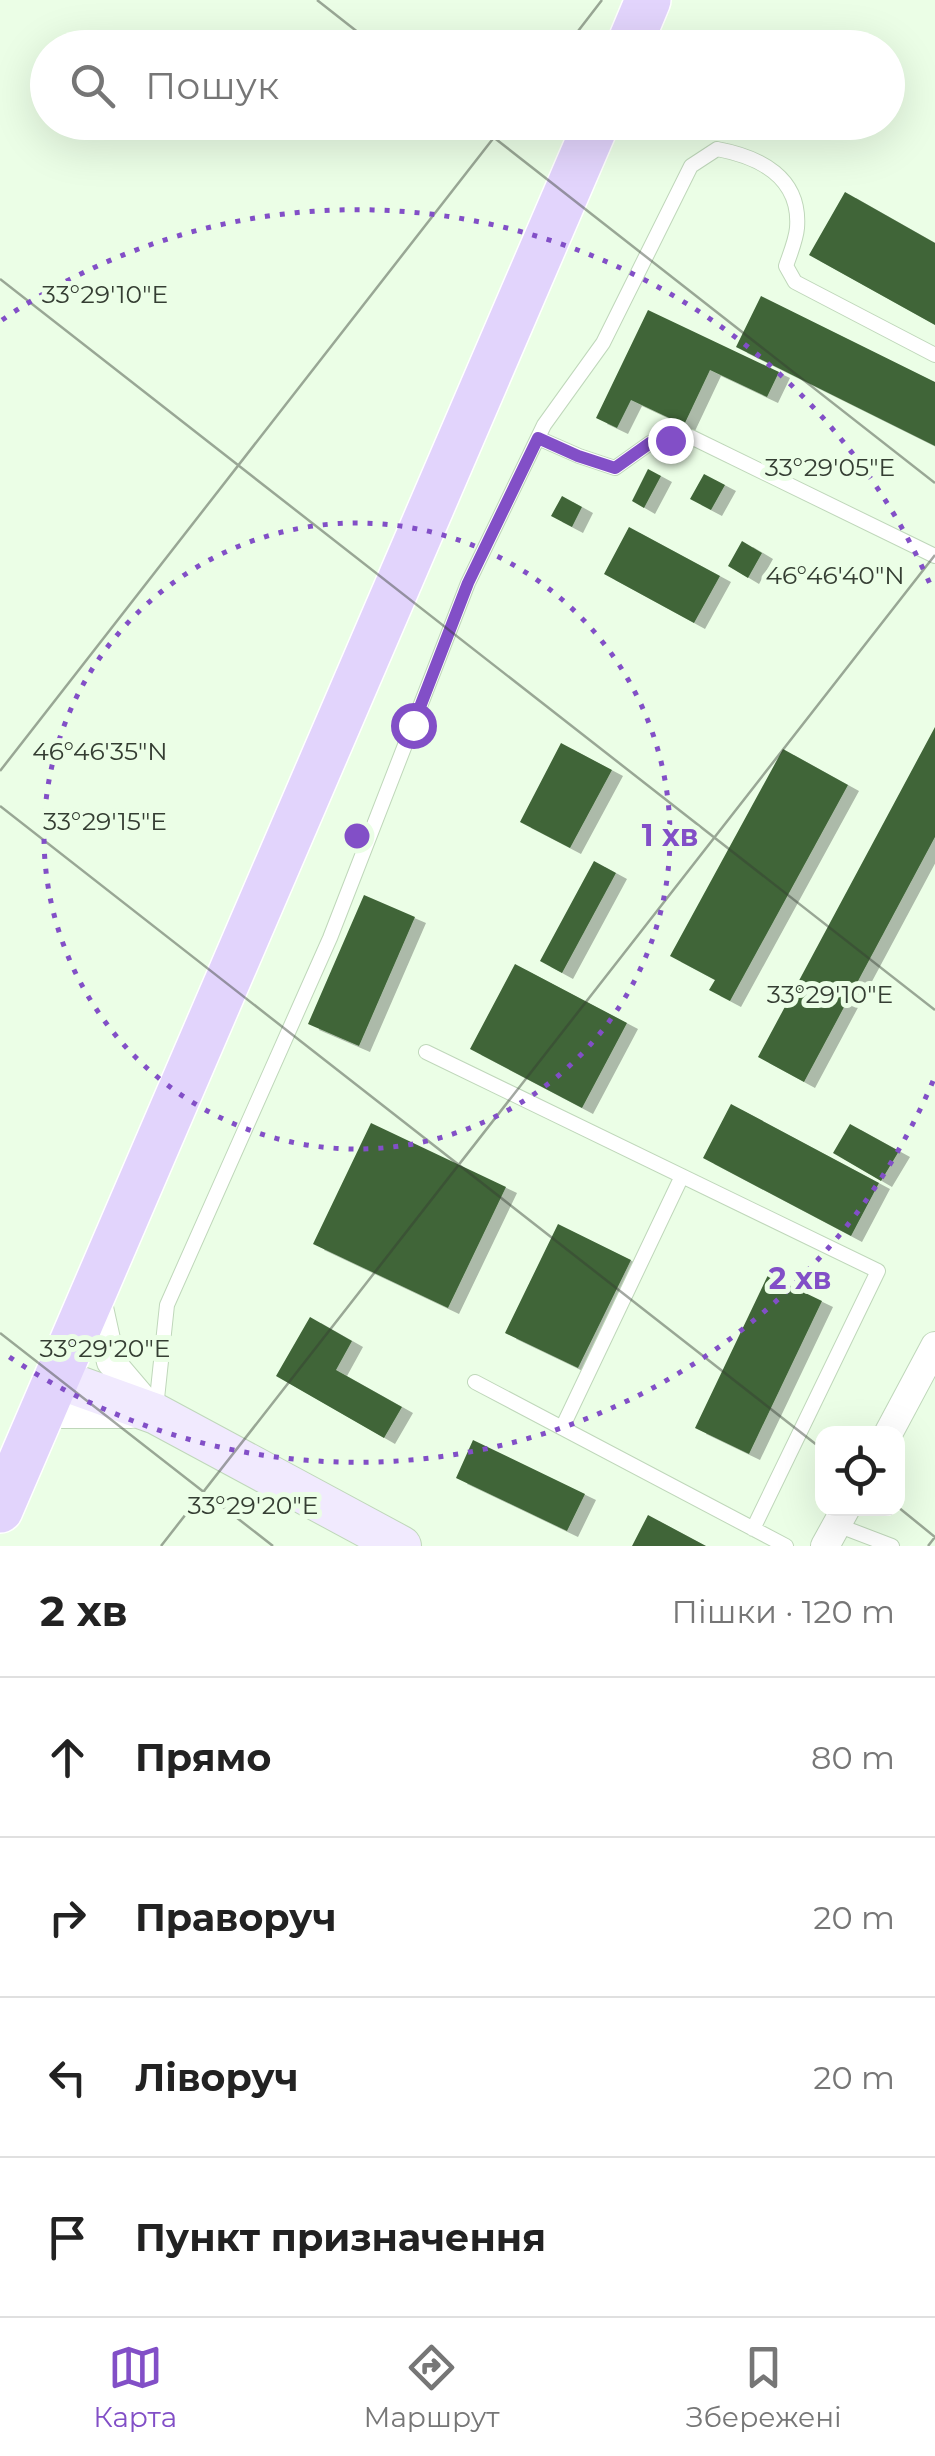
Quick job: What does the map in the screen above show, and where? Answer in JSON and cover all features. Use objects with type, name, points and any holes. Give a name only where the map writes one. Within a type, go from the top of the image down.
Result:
[{"type":"main road","points":[[636,30],[648,0]]},
{"type":"main road","points":[[0,1510],[589,140]]},
{"type":"street","points":[[95,1289],[111,1362],[156,1414]]},
{"type":"street","points":[[892,1426],[935,1346]]},
{"type":"street","points":[[56,1378],[156,1414],[400,1546]]},
{"type":"street","points":[[0,1510],[41,1414],[156,1414]]},
{"type":"lane","points":[[156,1414],[167,1305],[330,938],[468,583],[538,438],[603,342],[691,166],[718,149],[752,156],[780,176],[797,204],[798,231],[786,266],[795,282],[935,355]]},
{"type":"lane","points":[[538,438],[615,468],[650,443],[690,437],[935,556]]},
{"type":"lane","points":[[426,1052],[878,1271],[753,1528]]},
{"type":"lane","points":[[562,1428],[682,1176]]},
{"type":"lane","points":[[475,1382],[786,1546]]},
{"type":"lane","points":[[836,1526],[892,1546]]},
{"type":"building","points":[[845,192],[935,243],[935,325],[809,255]]},
{"type":"building","points":[[761,296],[935,382],[935,446],[736,347]]},
{"type":"building","points":[[648,310],[779,372],[767,397],[710,370],[684,425],[631,400],[617,428],[596,418]]},
{"type":"building","points":[[648,469],[661,476],[644,508],[632,501]]},
{"type":"building","points":[[704,474],[725,485],[711,510],[690,499]]},
{"type":"building","points":[[562,496],[582,507],[572,527],[551,516]]},
{"type":"building","points":[[629,527],[720,576],[694,623],[604,574]]},
{"type":"building","points":[[742,541],[762,553],[748,578],[728,566]]},
{"type":"building","points":[[935,727],[935,837],[804,1082],[758,1057]]},
{"type":"building","points":[[561,743],[612,770],[570,848],[520,822]]},
{"type":"building","points":[[783,749],[848,785],[730,1001],[709,990],[715,980],[670,956]]},
{"type":"building","points":[[594,861],[616,873],[562,973],[540,961]]},
{"type":"building","points":[[364,895],[415,917],[359,1046],[308,1024]]},
{"type":"building","points":[[515,964],[627,1023],[582,1108],[470,1049]]},
{"type":"building","points":[[731,1104],[879,1183],[851,1236],[703,1158]]},
{"type":"building","points":[[371,1123],[506,1187],[448,1308],[313,1244]]},
{"type":"building","points":[[850,1124],[899,1151],[881,1181],[833,1153]]},
{"type":"building","points":[[558,1224],[631,1260],[578,1368],[505,1333]]},
{"type":"building","points":[[768,1275],[822,1301],[749,1454],[695,1428]]},
{"type":"building","points":[[310,1317],[352,1341],[336,1370],[402,1407],[384,1438],[276,1376]]},
{"type":"building","points":[[473,1440],[585,1494],[567,1531],[456,1478]]},
{"type":"building","points":[[648,1515],[706,1546],[632,1546]]},
{"type":"route","points":[[413,725],[468,583],[538,438],[615,468],[650,443],[670,440]]}]
